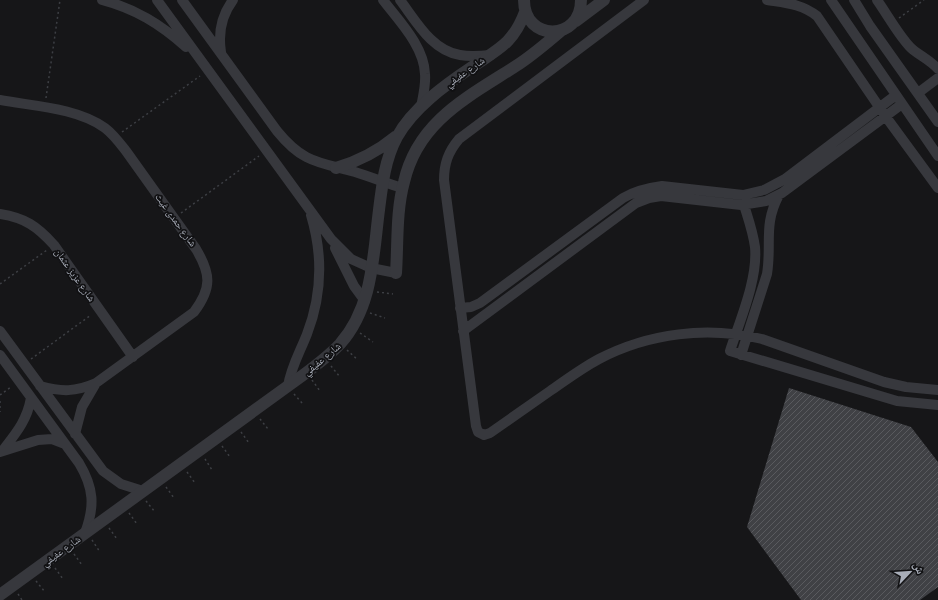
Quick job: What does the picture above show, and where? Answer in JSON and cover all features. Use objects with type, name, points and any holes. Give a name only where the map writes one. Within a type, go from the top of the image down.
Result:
[{"type":"street","points":[[102,0],[130,9],[157,24],[200,59]]},
{"type":"street","points":[[157,0],[309,207],[331,239],[354,286],[364,301]]},
{"type":"street","points":[[182,0],[287,142],[298,152],[310,160],[402,188]]},
{"type":"street","points":[[221,54],[220,29],[223,17],[233,0]]},
{"type":"street","points":[[383,0],[414,41],[422,57],[425,74],[421,107]]},
{"type":"street","points":[[400,0],[428,37],[437,46],[448,52],[460,55],[491,55]]},
{"type":"street","points":[[524,0],[525,12],[532,23],[537,27],[549,32],[562,30]]},
{"type":"street","points":[[573,23],[580,12],[581,0]]},
{"type":"street","points":[[331,239],[351,259],[371,268],[396,273],[402,188],[411,159],[422,139],[436,121],[453,106],[537,52],[562,30],[604,0]]},
{"type":"street","points":[[644,0],[459,140],[450,151],[445,165],[444,180],[463,331],[478,432],[484,435],[490,434],[585,367],[618,350],[669,336],[702,332],[735,334],[762,339],[884,382],[906,387],[938,390]]},
{"type":"street","points":[[767,0],[796,4],[804,7],[817,16],[879,107],[938,188]]},
{"type":"street","points":[[831,0],[938,156]]},
{"type":"street","points":[[854,0],[870,26],[938,122]]},
{"type":"street","points":[[877,0],[912,48],[938,68]]},
{"type":"street","name":"شارع عفيفي","points":[[0,595],[288,386],[324,359],[340,344],[352,328],[364,301],[371,268],[383,182],[388,158],[398,135],[421,107],[455,78],[500,49],[512,37],[521,23],[525,12]]},
{"type":"street","points":[[918,93],[938,78]]},
{"type":"street","points":[[460,308],[471,307],[484,301],[623,198],[642,190],[662,186],[743,195],[764,190],[781,181],[896,95]]},
{"type":"street","name":"شارع حمدى غيث","points":[[0,100],[80,114],[99,124],[116,137],[203,260],[208,284],[203,300],[194,312],[96,383],[82,389],[68,391],[54,390],[40,386]]},
{"type":"street","points":[[463,331],[629,207],[643,200],[661,196],[744,205],[766,201],[779,195],[902,104]]},
{"type":"street","points":[[336,168],[351,164],[376,152],[398,135]]},
{"type":"street","points":[[741,355],[767,274],[769,253],[768,229],[772,212],[779,195]]},
{"type":"street","points":[[623,198],[629,207]]},
{"type":"street","points":[[744,205],[752,230],[755,246],[754,274],[730,351],[897,401],[938,405]]},
{"type":"street","points":[[288,386],[293,364],[315,310],[319,284],[320,258],[316,232],[309,207]]},
{"type":"street","name":"شارع عزيز عثمان","points":[[0,214],[22,219],[34,225],[43,233],[54,245],[133,357]]},
{"type":"street","points":[[752,230],[760,226],[768,229]]},
{"type":"street","points":[[471,307],[478,320]]},
{"type":"street","points":[[0,333],[104,471],[112,479],[121,484],[142,492]]},
{"type":"street","points":[[0,355],[87,476],[91,490],[92,505],[90,519],[85,533]]},
{"type":"street","points":[[0,367],[18,379]]},
{"type":"street","name":"شارع حمدى غيث","points":[[75,434],[82,407],[96,383]]},
{"type":"street","points":[[2,451],[22,425],[30,407],[31,398]]},
{"type":"street","points":[[2,451],[45,439],[52,439],[65,444]]},
{"type":"path","points":[[45,108],[60,0]]},
{"type":"path","points":[[893,23],[924,0]]},
{"type":"path","points":[[116,137],[208,70]]},
{"type":"path","points":[[174,218],[267,150]]},
{"type":"path","points":[[0,284],[54,245]]},
{"type":"path","points":[[364,301],[393,294]]},
{"type":"path","points":[[364,301],[386,318]]},
{"type":"path","points":[[24,364],[99,309]]},
{"type":"path","points":[[352,328],[373,342]]},
{"type":"path","points":[[340,344],[358,360]]},
{"type":"path","points":[[324,359],[340,377]]},
{"type":"path","points":[[306,372],[320,391]]},
{"type":"path","points":[[0,395],[18,379]]},
{"type":"path","points":[[288,386],[303,404]]},
{"type":"path","points":[[0,401],[0,412]]},
{"type":"path","points":[[254,411],[268,429]]},
{"type":"path","points":[[235,424],[249,443]]},
{"type":"path","points":[[216,438],[230,457]]},
{"type":"path","points":[[199,451],[212,470]]},
{"type":"path","points":[[181,464],[195,483]]},
{"type":"path","points":[[160,479],[174,498]]},
{"type":"path","points":[[142,492],[155,512]]},
{"type":"path","points":[[123,506],[138,524]]},
{"type":"path","points":[[103,520],[117,539]]},
{"type":"path","points":[[85,533],[100,552]]},
{"type":"path","points":[[68,546],[82,565]]},
{"type":"path","points":[[49,560],[63,579]]},
{"type":"path","points":[[30,573],[45,592]]},
{"type":"building","points":[[789,388],[911,427],[938,462],[938,587],[920,600],[801,600],[747,527]]}]
